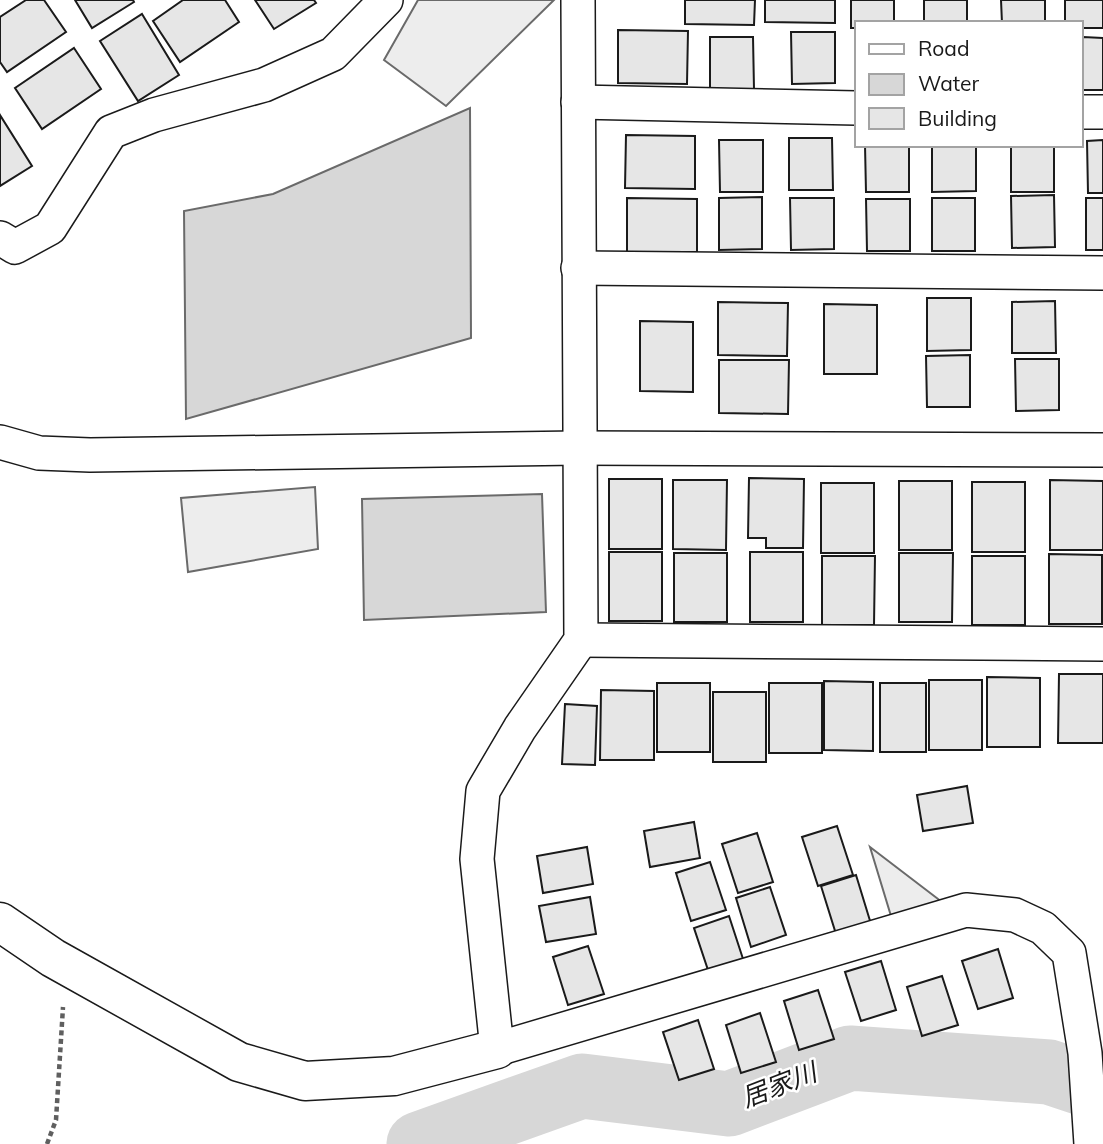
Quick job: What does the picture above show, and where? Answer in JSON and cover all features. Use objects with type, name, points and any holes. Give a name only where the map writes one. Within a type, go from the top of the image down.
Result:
[{"type":"street","points":[[0,238],[15,247],[50,228],[111,132],[154,114],[264,85],[333,54],[386,0]]},
{"type":"street","points":[[497,1049],[477,859],[482,791],[520,728],[580,640],[578,0]]},
{"type":"street","points":[[578,103],[855,108]]},
{"type":"street","points":[[1082,112],[1103,112]]},
{"type":"street","points":[[578,268],[1103,273]]},
{"type":"street","points":[[0,442],[39,453],[90,455],[578,448],[1103,450]]},
{"type":"street","points":[[580,640],[1103,643]]},
{"type":"street","points":[[0,922],[53,958],[239,1062],[305,1082],[394,1076],[497,1049],[966,910],[1015,915],[1043,928],[1069,953],[1085,1052],[1091,1132]]},
{"type":"path","points":[[47,1144],[55,1120],[65,1014],[53,958]]},
{"type":"shaded area","points":[[418,0],[554,0],[446,106],[384,60]]},
{"type":"shaded area","points":[[315,487],[318,549],[188,572],[181,498]]},
{"type":"shaded area","points":[[870,847],[942,902],[891,916]]},
{"type":"water","points":[[470,108],[471,338],[186,419],[184,211],[273,194]]},
{"type":"water","points":[[542,494],[546,612],[364,620],[362,499]]},
{"type":"building","points":[[26,0],[44,0],[66,32],[7,72],[0,62],[0,17]]},
{"type":"building","points":[[75,0],[133,0],[134,2],[92,28]]},
{"type":"building","points":[[183,0],[225,0],[239,22],[180,62],[153,21]]},
{"type":"building","points":[[255,0],[314,0],[316,3],[274,29]]},
{"type":"building","points":[[685,0],[755,0],[754,25],[685,24]]},
{"type":"building","points":[[765,0],[835,0],[835,23],[765,22]]},
{"type":"building","points":[[851,0],[894,0],[894,21],[855,21],[855,28],[851,28]]},
{"type":"building","points":[[924,0],[967,0],[967,21],[924,21]]},
{"type":"building","points":[[1001,0],[1045,0],[1045,21],[1002,21]]},
{"type":"building","points":[[1065,0],[1103,0],[1103,28],[1082,28],[1082,21],[1065,21]]},
{"type":"building","points":[[142,14],[179,75],[138,101],[100,41]]},
{"type":"building","points":[[618,30],[688,31],[687,84],[618,83]]},
{"type":"building","points":[[791,32],[835,32],[835,83],[792,84]]},
{"type":"building","points":[[710,37],[753,37],[754,89],[710,89]]},
{"type":"building","points":[[1083,37],[1103,38],[1103,90],[1083,90]]},
{"type":"building","points":[[74,48],[101,89],[42,129],[15,88]]},
{"type":"building","points":[[0,115],[32,166],[0,186]]},
{"type":"building","points":[[626,135],[695,136],[695,189],[625,188]]},
{"type":"building","points":[[789,138],[832,138],[833,190],[789,190]]},
{"type":"building","points":[[719,140],[763,140],[763,192],[720,192]]},
{"type":"building","points":[[1103,140],[1103,193],[1088,193],[1087,141]]},
{"type":"building","points":[[865,147],[909,147],[909,192],[866,192]]},
{"type":"building","points":[[932,147],[976,147],[976,191],[932,192]]},
{"type":"building","points":[[1011,147],[1054,147],[1054,192],[1011,192]]},
{"type":"building","points":[[1054,195],[1055,247],[1012,248],[1011,196]]},
{"type":"building","points":[[762,197],[762,249],[719,250],[719,198]]},
{"type":"building","points":[[627,198],[697,199],[697,252],[627,252]]},
{"type":"building","points":[[790,198],[834,198],[834,249],[791,250]]},
{"type":"building","points":[[932,198],[975,198],[975,251],[932,251]]},
{"type":"building","points":[[1086,198],[1103,198],[1103,250],[1086,250]]},
{"type":"building","points":[[866,199],[910,199],[910,251],[867,251]]},
{"type":"building","points":[[927,298],[971,298],[971,350],[927,351]]},
{"type":"building","points":[[1055,301],[1056,353],[1012,353],[1012,302]]},
{"type":"building","points":[[718,302],[788,303],[787,356],[718,355]]},
{"type":"building","points":[[824,304],[877,305],[877,374],[824,374]]},
{"type":"building","points":[[640,321],[693,322],[693,392],[640,391]]},
{"type":"building","points":[[970,355],[970,407],[927,407],[926,356]]},
{"type":"building","points":[[1015,359],[1059,359],[1059,410],[1016,411]]},
{"type":"building","points":[[719,360],[789,360],[788,414],[719,413]]},
{"type":"building","points":[[749,478],[804,479],[803,548],[766,548],[766,538],[748,538]]},
{"type":"building","points":[[609,479],[662,479],[662,549],[609,549]]},
{"type":"building","points":[[673,480],[727,480],[726,550],[673,549]]},
{"type":"building","points":[[1050,480],[1103,481],[1103,550],[1050,550]]},
{"type":"building","points":[[899,481],[952,481],[952,550],[899,550]]},
{"type":"building","points":[[972,482],[1025,482],[1025,552],[972,552]]},
{"type":"building","points":[[821,483],[874,483],[874,553],[821,553]]},
{"type":"building","points":[[609,552],[662,552],[662,621],[609,621]]},
{"type":"building","points":[[750,552],[803,552],[803,622],[750,622]]},
{"type":"building","points":[[674,553],[727,553],[727,622],[674,622]]},
{"type":"building","points":[[899,553],[953,553],[952,622],[899,622]]},
{"type":"building","points":[[1049,554],[1102,555],[1102,624],[1049,624]]},
{"type":"building","points":[[822,556],[875,556],[874,625],[822,625]]},
{"type":"building","points":[[972,556],[1025,556],[1025,625],[972,625]]},
{"type":"building","points":[[1059,674],[1103,674],[1103,743],[1058,743]]},
{"type":"building","points":[[987,677],[1040,678],[1040,747],[987,747]]},
{"type":"building","points":[[929,680],[982,680],[982,750],[929,750]]},
{"type":"building","points":[[824,681],[873,682],[873,751],[824,750]]},
{"type":"building","points":[[657,683],[710,683],[710,752],[657,752]]},
{"type":"building","points":[[769,683],[822,683],[822,753],[769,753]]},
{"type":"building","points":[[880,683],[926,683],[926,752],[880,752]]},
{"type":"building","points":[[601,690],[654,691],[654,760],[600,760]]},
{"type":"building","points":[[713,692],[766,692],[766,762],[713,762]]},
{"type":"building","points":[[565,704],[597,706],[595,765],[562,764]]},
{"type":"building","points":[[967,786],[973,823],[923,831],[917,795]]},
{"type":"building","points":[[694,822],[700,858],[650,867],[644,831]]},
{"type":"building","points":[[837,826],[853,875],[818,886],[802,837]]},
{"type":"building","points":[[757,833],[773,882],[738,893],[722,844]]},
{"type":"building","points":[[587,847],[593,884],[543,893],[537,856]]},
{"type":"building","points":[[710,862],[726,910],[691,921],[676,873]]},
{"type":"building","points":[[856,875],[871,924],[836,934],[821,886]]},
{"type":"building","points":[[770,887],[786,935],[751,947],[736,898]]},
{"type":"building","points":[[590,897],[596,934],[546,942],[539,906]]},
{"type":"building","points":[[729,916],[745,965],[710,976],[694,928]]},
{"type":"building","points":[[588,946],[604,994],[568,1005],[553,957]]},
{"type":"building","points":[[998,949],[1013,998],[978,1009],[962,961]]},
{"type":"building","points":[[881,961],[896,1010],[861,1021],[845,972]]},
{"type":"building","points":[[942,976],[958,1025],[922,1036],[907,987]]},
{"type":"building","points":[[818,990],[834,1039],[799,1050],[784,1001]]},
{"type":"building","points":[[760,1013],[776,1062],[741,1073],[726,1025]]},
{"type":"building","points":[[698,1020],[714,1069],[679,1080],[663,1032]]},
{"type":"waterway","name":"居家川","points":[[419,1144],[582,1086],[729,1104],[850,1058],[1049,1072],[1103,1090]]}]
